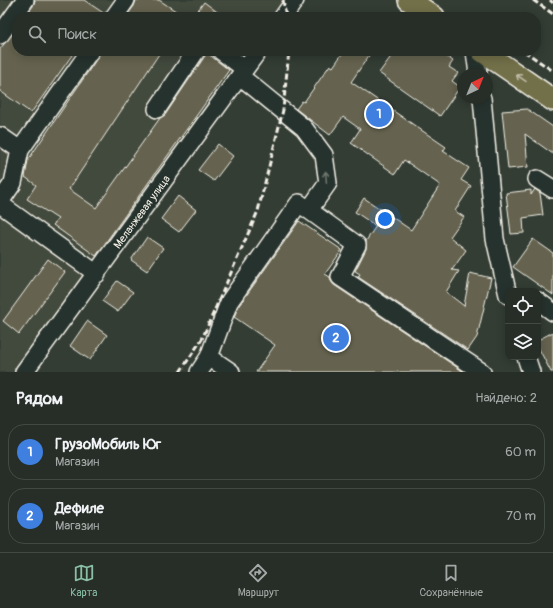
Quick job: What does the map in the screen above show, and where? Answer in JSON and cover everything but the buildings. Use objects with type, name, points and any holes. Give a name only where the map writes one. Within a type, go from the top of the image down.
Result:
[{"type":"main road","points":[[409,0],[427,12]]},
{"type":"main road","points":[[489,56],[553,100]]},
{"type":"street","points":[[17,12],[25,0]]},
{"type":"street","points":[[287,12],[295,0]]},
{"type":"street","points":[[0,36],[12,19]]},
{"type":"street","points":[[86,56],[20,150],[13,182],[0,203],[97,274]]},
{"type":"street","points":[[157,109],[193,56]]},
{"type":"street","points":[[226,56],[304,128],[324,155],[328,183],[309,210]]},
{"type":"street","name":"Меланжевая улица","points":[[24,372],[97,274],[255,56]]},
{"type":"street","points":[[476,56],[477,68]]},
{"type":"street","points":[[483,104],[495,239],[506,288]]},
{"type":"street","points":[[0,136],[20,150]]},
{"type":"street","points":[[537,179],[553,189]]},
{"type":"street","points":[[199,372],[209,357],[229,302],[299,203],[357,245],[340,277],[482,372]]},
{"type":"street","points":[[541,304],[553,312]]},
{"type":"street","points":[[209,357],[231,372]]},
{"type":"street","points":[[527,360],[531,372]]},
{"type":"shaded area","points":[[0,0],[290,0],[282,12],[12,12],[12,56],[249,56],[19,372],[0,372]]},
{"type":"railway","points":[[283,0],[285,12]]},
{"type":"railway","points":[[533,0],[553,14]]},
{"type":"railway","points":[[550,0],[553,3]]},
{"type":"railway","points":[[180,372],[202,339],[258,211],[283,110],[288,56]]},
{"type":"railway","points":[[531,56],[553,71]]},
{"type":"place","name":"ГрузоМобиль Юг","points":[[379,114]]},
{"type":"place","name":"Дефиле","points":[[336,338]]}]
